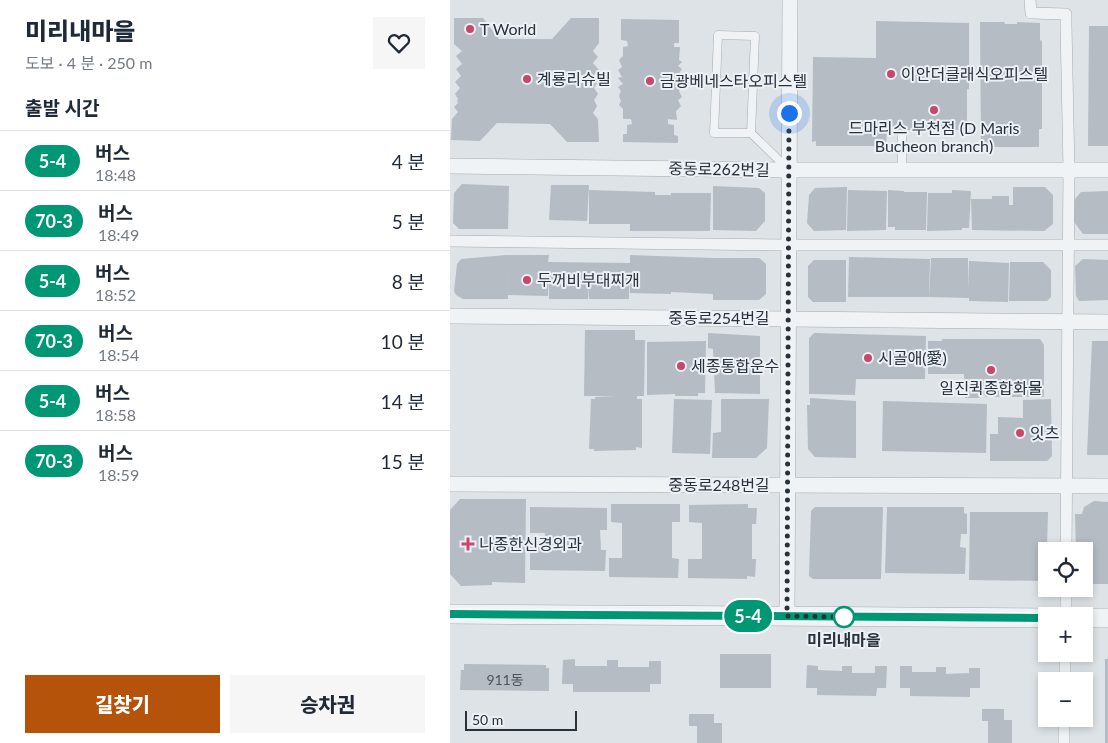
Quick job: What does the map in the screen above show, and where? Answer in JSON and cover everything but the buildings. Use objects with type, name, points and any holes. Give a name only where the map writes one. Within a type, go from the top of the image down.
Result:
[{"type":"street","points":[[787,616],[790,0]]},
{"type":"street","points":[[1030,0],[1031,13],[1066,14],[1069,170],[1066,542]]},
{"type":"street","name":"중동로262번길","points":[[450,166],[789,170],[1108,170]]},
{"type":"street","points":[[450,241],[1108,245]]},
{"type":"street","name":"중동로254번길","points":[[450,316],[1108,322]]},
{"type":"street","name":"중동로248번길","points":[[450,484],[1108,486]]},
{"type":"street","points":[[450,614],[1038,618]]},
{"type":"street","points":[[1093,618],[1108,618]]},
{"type":"street","points":[[1064,727],[1064,743]]},
{"type":"lane","points":[[751,133],[755,36],[718,35],[714,132],[751,133],[789,170]]},
{"type":"lane","points":[[902,134],[902,170]]},
{"type":"bus line","name":"5-4","points":[[450,614],[1038,618]]},
{"type":"place","name":"T World","points":[[470,29]]},
{"type":"place","name":"이안더클래식오피스텔","points":[[891,74]]},
{"type":"place","name":"계룡리슈빌","points":[[527,79]]},
{"type":"place","name":"금광베네스타오피스텔","points":[[650,81]]},
{"type":"place","name":"드마리스 부천점 (D Maris Bucheon branch)","points":[[934,110]]},
{"type":"place","name":"두꺼비부대찌개","points":[[527,280]]},
{"type":"place","name":"시골애(愛)","points":[[868,358]]},
{"type":"place","name":"세종통합운수","points":[[681,366]]},
{"type":"place","name":"일진퀵종합화물","points":[[991,370]]},
{"type":"place","name":"잇츠","points":[[1020,433]]},
{"type":"place","name":"나종한신경외과","points":[[468,544]]},
{"type":"place","name":"미리내마을","points":[[844,617]]},
{"type":"route","points":[[789,113],[787,616],[844,617]]}]
